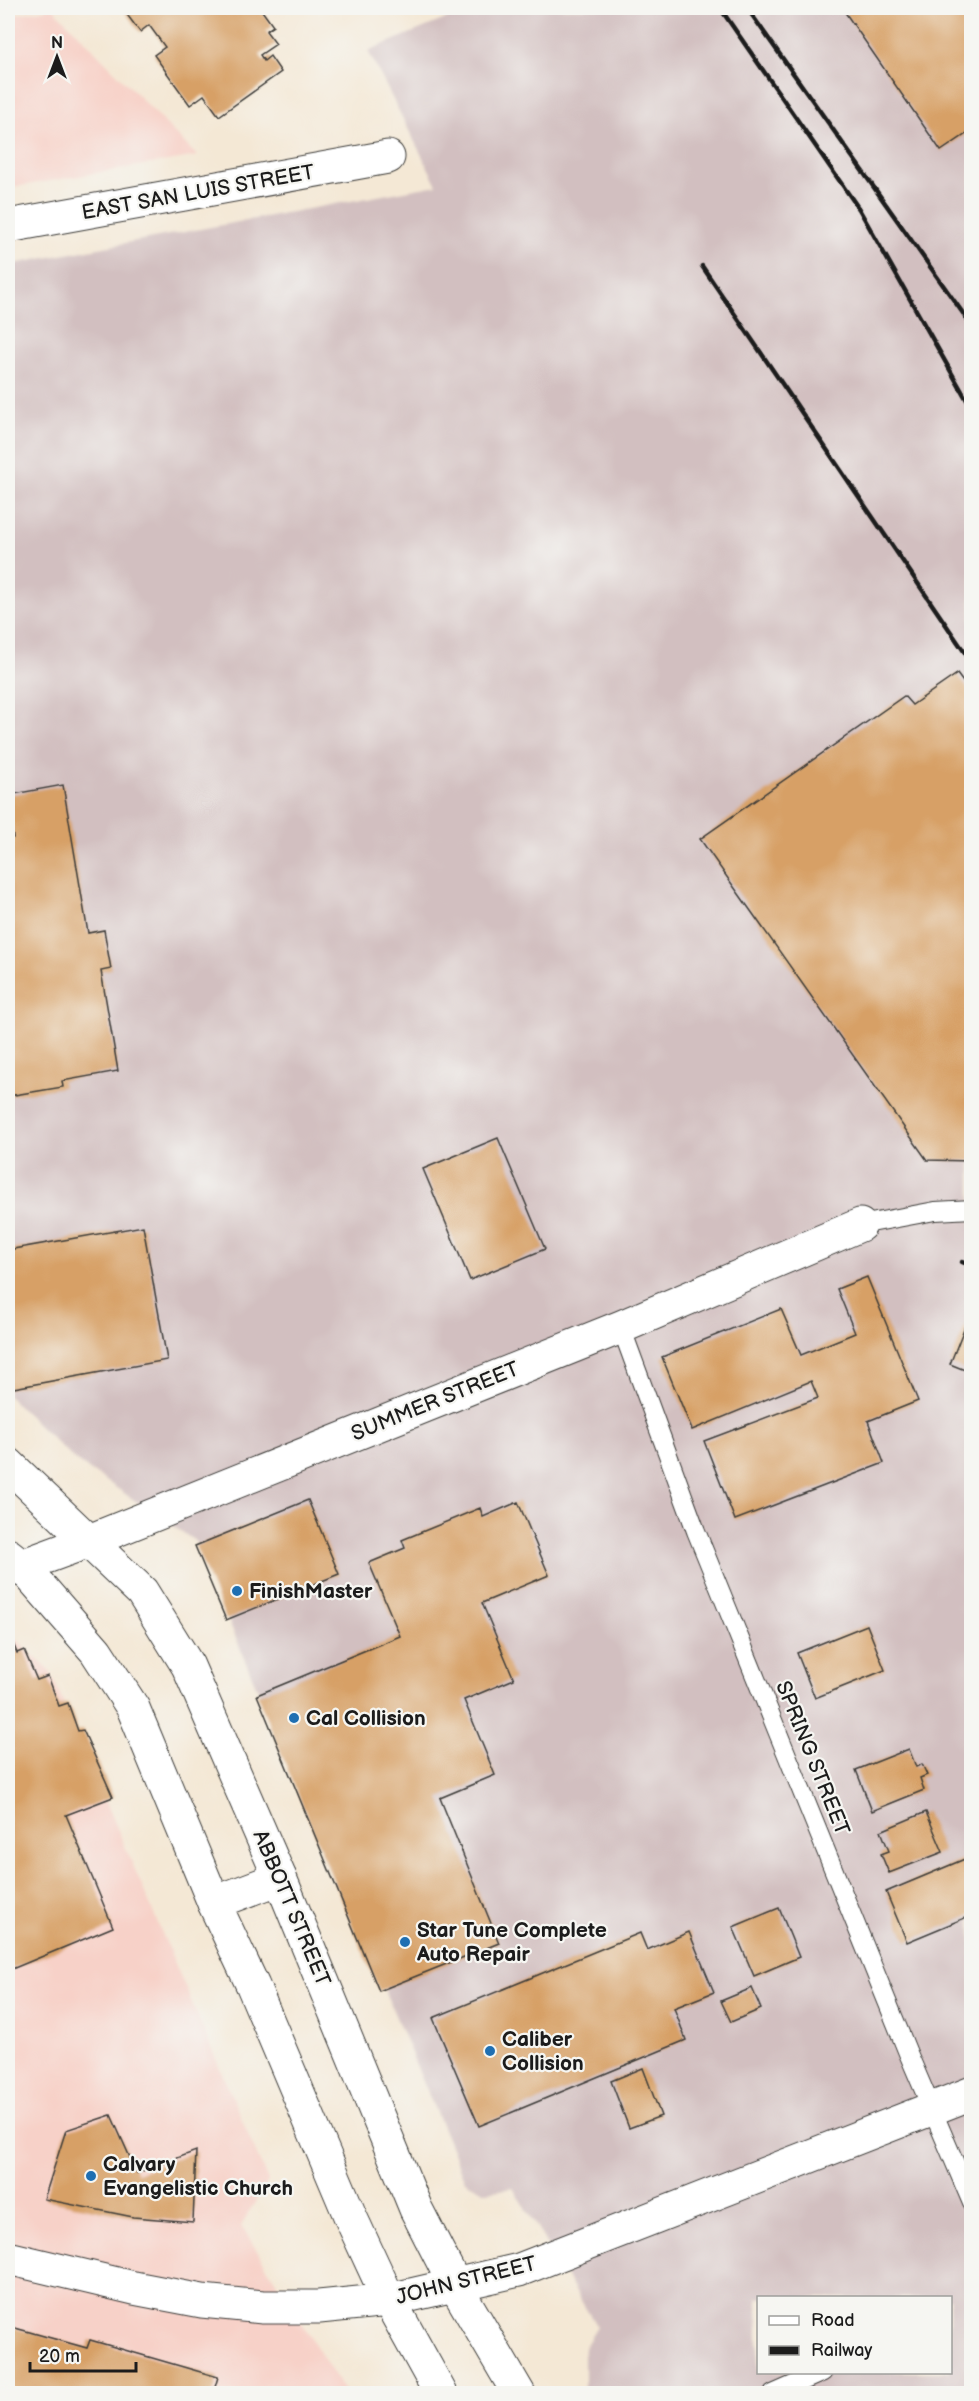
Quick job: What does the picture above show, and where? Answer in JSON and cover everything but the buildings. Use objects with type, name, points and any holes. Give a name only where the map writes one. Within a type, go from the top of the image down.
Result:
[{"type":"main road","name":"EAST SAN LUIS STREET","points":[[8,226],[388,157]]},
{"type":"main road","name":"SUMMER STREET","points":[[12,1564],[89,1541],[621,1327],[860,1225]]},
{"type":"main road","name":"ABBOTT STREET","points":[[8,1464],[142,1592],[188,1666],[280,1878],[416,2209],[455,2285],[519,2394]]},
{"type":"main road","points":[[12,1564],[96,1652],[133,1708],[214,1903],[253,1986],[351,2218],[389,2300],[441,2394]]},
{"type":"main road","points":[[214,1903],[280,1878]]},
{"type":"main road","name":"JOHN STREET","points":[[8,2258],[134,2288],[202,2301],[263,2307],[319,2307],[389,2300],[519,2270],[972,2093]]},
{"type":"lane","points":[[860,1225],[935,1211],[972,1209]]},
{"type":"lane","name":"SPRING STREET","points":[[621,1327],[696,1531],[931,2108],[972,2203]]},
{"type":"lane","points":[[773,2394],[821,2374]]},
{"type":"shaded area","points":[[53,8],[197,156],[8,188],[8,16]]},
{"type":"shaded area","points":[[472,8],[971,8],[971,2393],[586,2393],[584,2390],[584,2348],[597,2327],[513,2188],[486,2192],[465,2181],[195,1541],[75,1460],[8,1396],[8,265],[437,185],[368,51]]},
{"type":"shaded area","points":[[8,1632],[50,1671],[268,2181],[241,2225],[345,2393],[8,2393]]},
{"type":"railway","points":[[720,8],[859,209],[972,409]]},
{"type":"railway","points":[[747,8],[972,326]]},
{"type":"railway","points":[[702,266],[972,663]]},
{"type":"railway","points":[[962,1262],[972,1266]]},
{"type":"place","name":"FinishMaster","points":[[237,1591]]},
{"type":"place","name":"Cal Collision","points":[[294,1718]]},
{"type":"place","name":"Star Tune Complete Auto Repair","points":[[405,1942]]},
{"type":"place","name":"Caliber Collision","points":[[490,2051]]},
{"type":"place","name":"Calvary Evangelistic Church","points":[[91,2176]]}]
